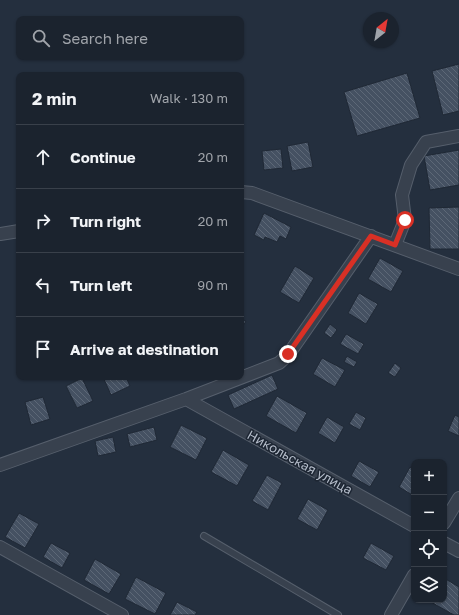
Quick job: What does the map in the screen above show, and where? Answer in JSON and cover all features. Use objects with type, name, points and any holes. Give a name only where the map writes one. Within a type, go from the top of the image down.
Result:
[{"type":"street","points":[[395,245],[405,220],[402,195],[411,164],[426,142],[459,136]]},
{"type":"street","points":[[244,192],[252,193],[459,269]]},
{"type":"street","points":[[0,234],[16,231]]},
{"type":"street","points":[[244,377],[279,363],[288,354],[371,236]]},
{"type":"street","points":[[0,465],[235,380]]},
{"type":"street","name":"Никольская улица","points":[[186,399],[411,524]]},
{"type":"street","points":[[447,518],[459,498]]},
{"type":"street","points":[[447,545],[459,551]]},
{"type":"street","points":[[0,547],[122,615]]},
{"type":"street","points":[[391,615],[411,580]]},
{"type":"lane","points":[[204,536],[338,615]]},
{"type":"building","points":[[459,64],[459,111],[443,115],[432,71]]},
{"type":"building","points":[[407,73],[420,118],[357,136],[344,92]]},
{"type":"building","points":[[308,142],[313,167],[292,171],[287,146]]},
{"type":"building","points":[[281,149],[283,168],[264,170],[262,151]]},
{"type":"building","points":[[459,150],[459,185],[430,190],[424,156]]},
{"type":"building","points":[[459,207],[459,249],[430,249],[429,208]]},
{"type":"building","points":[[264,213],[291,227],[286,239],[280,236],[277,242],[265,237],[264,240],[254,235]]},
{"type":"building","points":[[380,258],[403,271],[391,292],[368,279]]},
{"type":"building","points":[[295,266],[314,278],[299,303],[280,292]]},
{"type":"building","points":[[359,293],[378,304],[366,324],[348,313]]},
{"type":"building","points":[[330,324],[337,330],[331,338],[324,333]]},
{"type":"building","points":[[346,334],[364,344],[358,354],[340,344]]},
{"type":"building","points":[[347,356],[357,362],[354,367],[344,362]]},
{"type":"building","points":[[322,358],[345,370],[335,387],[313,374]]},
{"type":"building","points":[[395,363],[401,368],[395,377],[388,373]]},
{"type":"building","points":[[272,375],[278,389],[234,409],[228,395]]},
{"type":"building","points":[[78,380],[83,380],[93,401],[77,408],[66,386]]},
{"type":"building","points":[[104,380],[127,380],[130,386],[111,395]]},
{"type":"building","points":[[277,396],[307,413],[296,433],[266,416]]},
{"type":"building","points":[[43,397],[50,419],[31,425],[25,402]]},
{"type":"building","points":[[356,412],[366,418],[360,430],[349,424]]},
{"type":"building","points":[[455,415],[459,417],[459,436],[448,431]]},
{"type":"building","points":[[327,417],[344,427],[335,443],[318,433]]},
{"type":"building","points":[[181,425],[207,438],[196,460],[170,447]]},
{"type":"building","points":[[154,427],[157,440],[130,447],[127,434]]},
{"type":"building","points":[[113,437],[116,452],[98,456],[95,441]]},
{"type":"building","points":[[223,450],[249,465],[237,486],[211,472]]},
{"type":"building","points":[[359,461],[379,472],[370,487],[351,476]]},
{"type":"building","points":[[410,467],[411,494],[399,487]]},
{"type":"building","points":[[267,475],[282,483],[268,510],[252,501]]},
{"type":"building","points":[[308,499],[328,510],[317,530],[297,519]]},
{"type":"building","points":[[19,513],[39,524],[25,548],[5,537]]},
{"type":"building","points":[[51,543],[70,553],[62,568],[43,557]]},
{"type":"building","points":[[371,543],[394,556],[386,570],[363,558]]},
{"type":"building","points":[[95,559],[121,574],[109,594],[84,580]]},
{"type":"building","points":[[136,577],[166,593],[155,614],[125,599]]},
{"type":"building","points":[[447,580],[459,587],[459,615],[454,615],[433,603],[447,603]]},
{"type":"building","points":[[177,602],[197,612],[195,615],[170,615]]},
{"type":"route","points":[[288,354],[371,236],[395,245],[405,220]]}]
